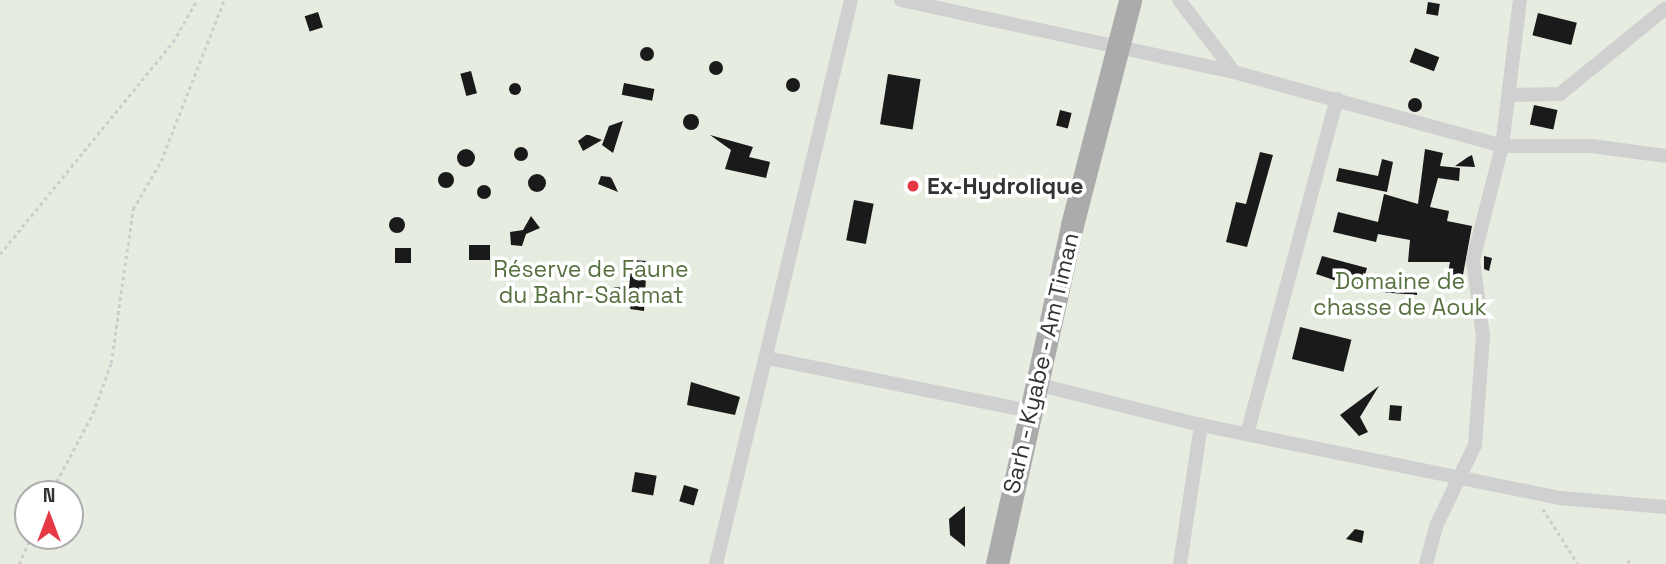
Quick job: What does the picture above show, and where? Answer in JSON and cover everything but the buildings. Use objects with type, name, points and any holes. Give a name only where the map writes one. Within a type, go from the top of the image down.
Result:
[{"type":"main road","name":"Sarh - Kyabe - Am Timan","points":[[997,564],[1036,384],[1130,0]]},
{"type":"street","points":[[716,564],[851,0]]},
{"type":"street","points":[[901,0],[1234,72],[1337,99],[1345,107],[1502,146],[1592,146],[1666,156]]},
{"type":"street","points":[[1179,0],[1234,72]]},
{"type":"street","points":[[1426,564],[1459,477],[1475,445],[1481,372],[1474,260],[1502,146],[1520,0]]},
{"type":"street","points":[[1508,95],[1560,94],[1666,8]]},
{"type":"street","points":[[1247,434],[1337,99]]},
{"type":"street","points":[[767,358],[1030,411]]},
{"type":"street","points":[[1036,384],[1201,425],[1522,490],[1666,507]]},
{"type":"street","points":[[1180,564],[1201,425]]},
{"type":"path","points":[[0,254],[173,42],[197,0]]},
{"type":"path","points":[[57,480],[93,413],[111,363],[133,209],[161,161],[224,0]]},
{"type":"path","points":[[1522,490],[1532,507],[1548,514],[1578,564]]},
{"type":"green space","name":"Réserve de Faune du Bahr-Salamat","points":[[0,0],[1666,0],[1666,564],[0,564]]},
{"type":"place","name":"Ex-Hydrolique","points":[[913,186]]},
{"type":"park label","name":"Domaine de chasse de Aouk","points":[[1400,294]]}]
